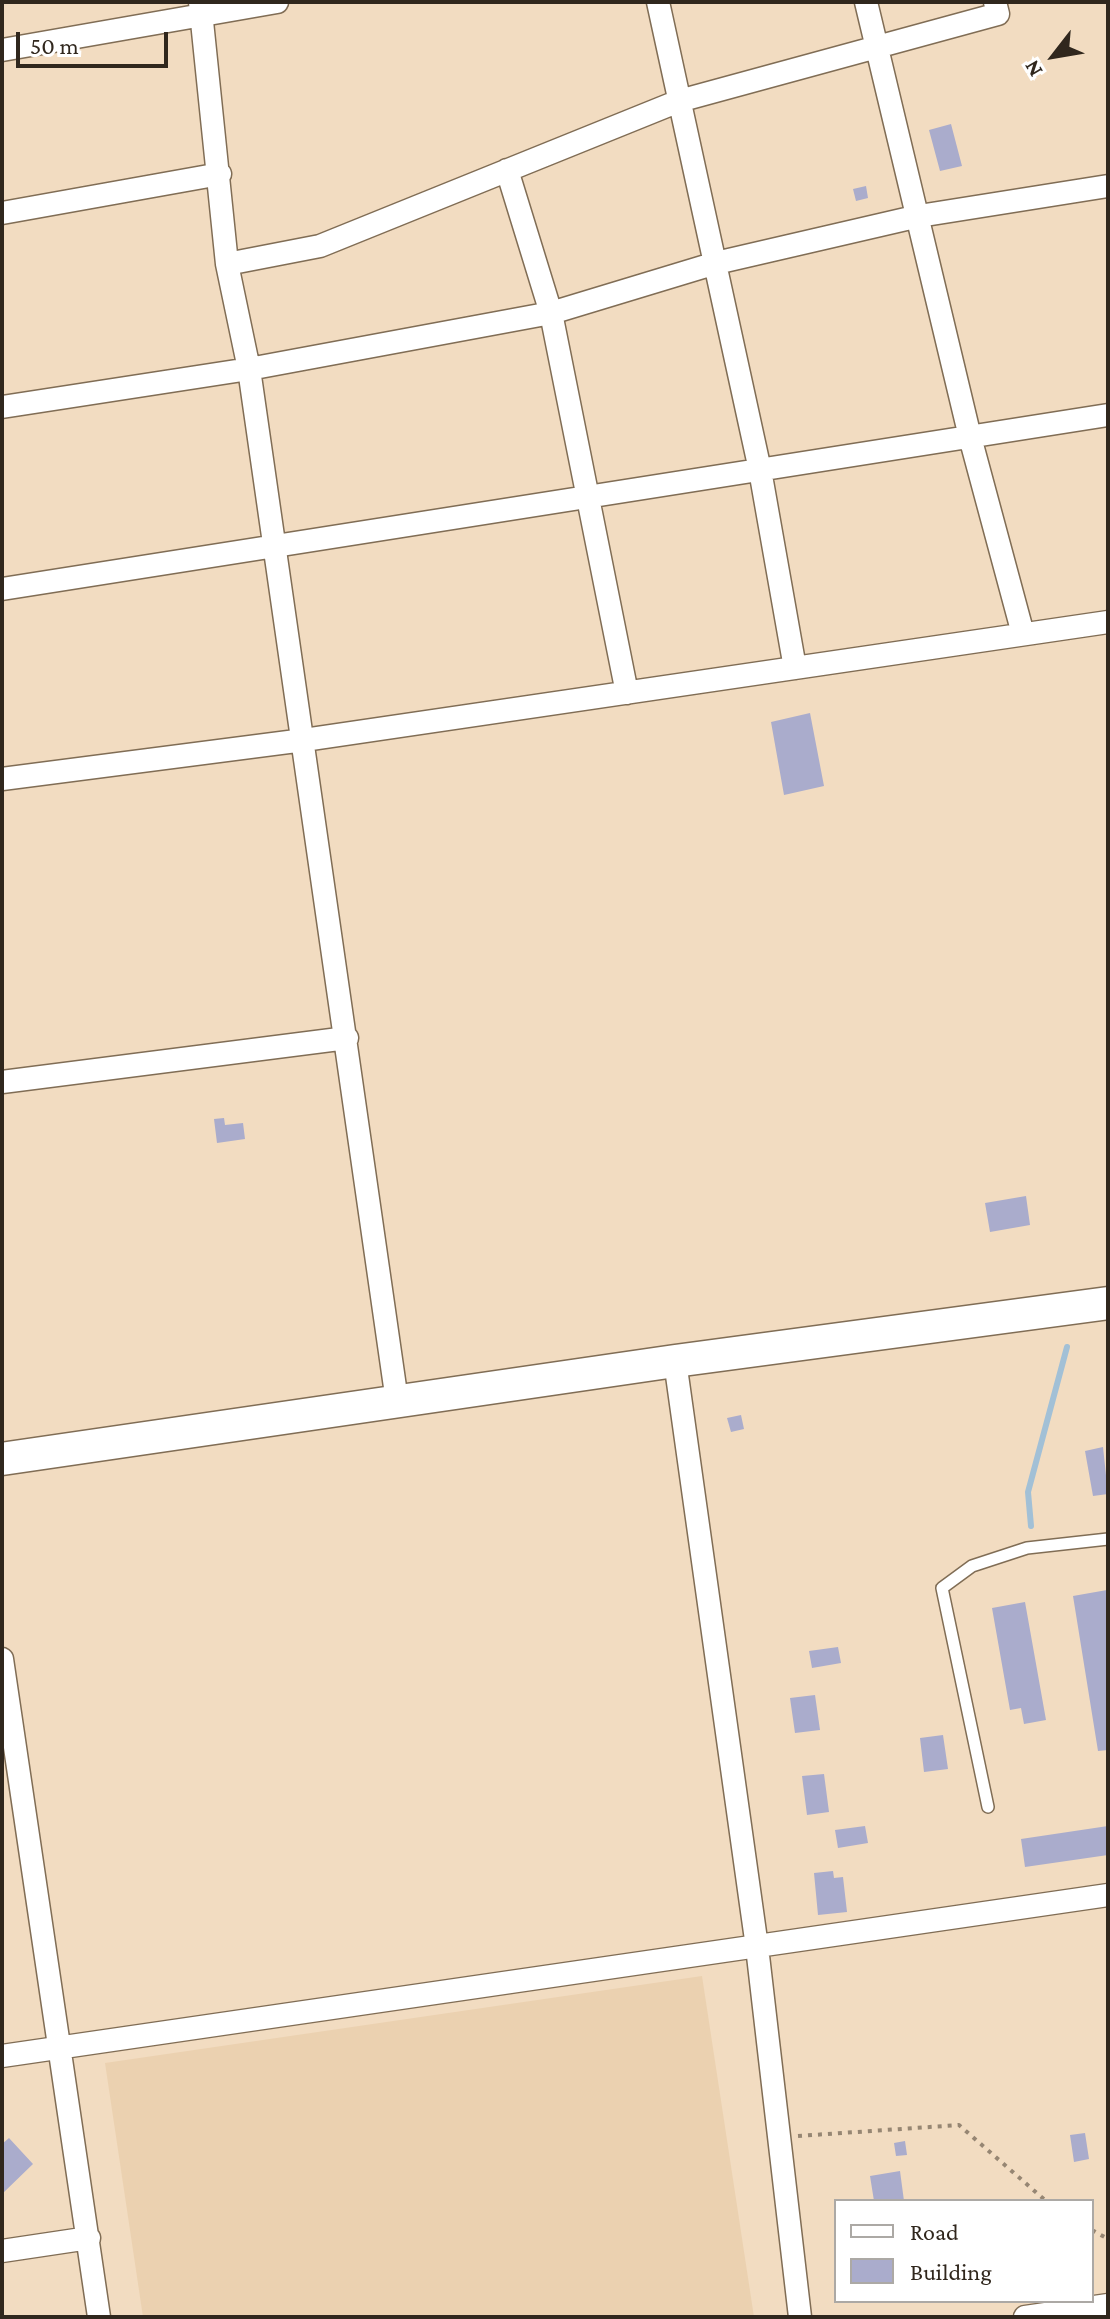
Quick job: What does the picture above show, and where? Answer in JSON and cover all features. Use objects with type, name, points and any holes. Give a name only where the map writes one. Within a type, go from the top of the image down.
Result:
[{"type":"street","points":[[2,50],[201,9],[277,2]]},
{"type":"street","points":[[658,2],[760,470],[795,668]]},
{"type":"street","points":[[866,2],[970,437],[1023,634]]},
{"type":"street","points":[[227,264],[320,246],[679,101],[998,14],[995,2]]},
{"type":"street","points":[[201,9],[227,264],[249,369],[272,548],[304,740],[397,1401]]},
{"type":"street","points":[[507,170],[551,313],[627,693]]},
{"type":"street","points":[[2,213],[220,174]]},
{"type":"street","points":[[2,407],[249,369],[551,313],[716,263],[919,216],[1108,186]]},
{"type":"street","points":[[2,589],[1108,415]]},
{"type":"street","points":[[2,779],[304,740],[1108,622]]},
{"type":"street","points":[[2,1082],[347,1038]]},
{"type":"street","points":[[2,1459],[675,1361],[1108,1303]]},
{"type":"street","points":[[675,1361],[757,1947],[800,2317]]},
{"type":"street","points":[[2,1659],[62,2047],[99,2317]]},
{"type":"street","points":[[2,2056],[1108,1895]]},
{"type":"street","points":[[2,2251],[89,2238]]},
{"type":"street","points":[[1025,2317],[1108,2305]]},
{"type":"lane","points":[[988,1807],[942,1588],[972,1566],[1027,1548],[1108,1539]]},
{"type":"path","points":[[779,2137],[959,2125],[1044,2199]]},
{"type":"shaded area","points":[[702,1976],[754,2317],[143,2317],[105,2063]]},
{"type":"building","points":[[951,124],[962,166],[940,171],[929,130]]},
{"type":"building","points":[[866,186],[868,198],[856,201],[853,189]]},
{"type":"building","points":[[810,713],[824,786],[784,795],[771,722]]},
{"type":"building","points":[[224,1118],[225,1125],[243,1123],[245,1139],[217,1143],[214,1119]]},
{"type":"building","points":[[1026,1196],[1030,1225],[990,1232],[985,1203]]},
{"type":"building","points":[[741,1415],[744,1429],[731,1432],[727,1418]]},
{"type":"building","points":[[1103,1447],[1108,1494],[1093,1496],[1085,1451]]},
{"type":"building","points":[[1107,1590],[1108,1750],[1098,1751],[1073,1596]]},
{"type":"building","points":[[1025,1602],[1046,1720],[1024,1724],[1021,1708],[1010,1710],[992,1608]]},
{"type":"building","points":[[838,1647],[841,1663],[812,1668],[809,1651]]},
{"type":"building","points":[[815,1695],[820,1730],[795,1733],[790,1698]]},
{"type":"building","points":[[943,1735],[948,1769],[924,1772],[920,1738]]},
{"type":"building","points":[[824,1774],[829,1812],[807,1815],[802,1776]]},
{"type":"building","points":[[865,1826],[868,1843],[838,1848],[835,1830]]},
{"type":"building","points":[[1108,1826],[1108,1855],[1025,1867],[1021,1839]]},
{"type":"building","points":[[833,1871],[834,1878],[843,1877],[847,1912],[818,1915],[814,1873]]},
{"type":"building","points":[[1085,2133],[1089,2159],[1074,2162],[1070,2135]]},
{"type":"building","points":[[9,2138],[33,2164],[2,2194],[2,2144]]},
{"type":"building","points":[[905,2141],[907,2155],[896,2156],[894,2143]]},
{"type":"building","points":[[900,2171],[904,2199],[874,2199],[870,2176]]},
{"type":"waterway","points":[[1031,1526],[1028,1492],[1067,1347]]}]
